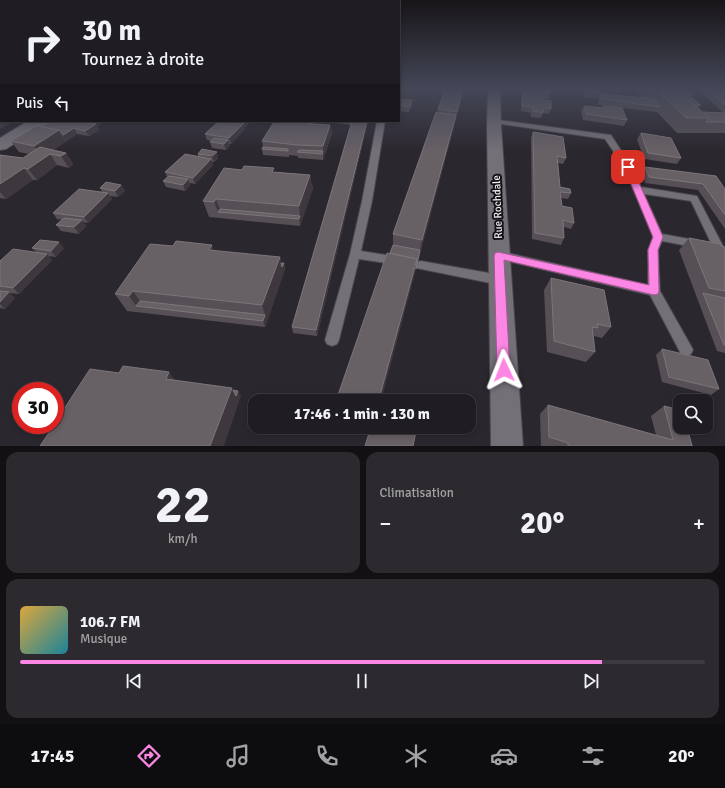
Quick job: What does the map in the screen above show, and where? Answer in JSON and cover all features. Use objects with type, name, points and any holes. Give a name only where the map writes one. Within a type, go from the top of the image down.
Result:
[{"type":"street","name":"Rue Rochdale","points":[[494,110],[498,256],[507,446]]},
{"type":"street","points":[[0,144],[38,122]]},
{"type":"lane","points":[[494,121],[608,137],[628,167],[658,237],[653,250],[654,291],[686,350]]},
{"type":"lane","points":[[332,340],[355,254],[367,201],[381,122]]},
{"type":"lane","points":[[639,190],[694,198],[719,248],[658,237]]},
{"type":"lane","points":[[355,254],[386,259]]},
{"type":"lane","points":[[498,256],[654,291]]},
{"type":"lane","points":[[421,265],[500,280]]},
{"type":"building","points":[[443,110],[458,110],[457,112]]},
{"type":"building","points":[[533,110],[544,110],[543,113]]},
{"type":"building","points":[[585,110],[623,110],[627,120],[586,114]]},
{"type":"building","points":[[678,110],[700,110],[709,118],[686,118]]},
{"type":"building","points":[[436,112],[456,115],[422,240],[393,234]]},
{"type":"building","points":[[703,112],[725,113],[725,122],[706,122],[709,118]]},
{"type":"building","points":[[49,122],[85,122],[96,124],[85,131],[74,128],[63,135],[59,130],[41,127]]},
{"type":"building","points":[[218,122],[244,123],[229,138],[205,134]]},
{"type":"building","points":[[274,122],[308,122],[330,125],[323,146],[262,141]]},
{"type":"building","points":[[352,122],[367,122],[316,330],[292,327]]},
{"type":"building","points":[[36,126],[59,130],[34,146],[11,141]]},
{"type":"building","points":[[533,132],[563,137],[566,158],[557,156],[560,187],[570,189],[571,193],[560,192],[562,206],[572,208],[574,223],[563,220],[564,238],[535,233]]},
{"type":"building","points":[[641,133],[671,138],[681,158],[648,153]]},
{"type":"building","points":[[214,138],[228,140],[224,144],[210,142]]},
{"type":"building","points":[[40,147],[66,153],[61,156],[50,154],[28,169],[24,168],[0,184],[0,155],[23,158]]},
{"type":"building","points":[[263,147],[288,149],[288,151],[262,149]]},
{"type":"building","points":[[202,149],[217,152],[212,156],[198,154]]},
{"type":"building","points":[[299,150],[323,151],[322,154],[297,152]]},
{"type":"building","points":[[185,154],[211,159],[193,178],[165,172]]},
{"type":"building","points":[[244,166],[274,168],[272,172],[310,175],[299,206],[216,199],[214,202],[203,201],[224,168],[242,170]]},
{"type":"building","points":[[645,167],[716,176],[725,189],[725,215],[703,184],[649,177]]},
{"type":"building","points":[[169,176],[188,179],[183,185],[163,181]]},
{"type":"building","points":[[106,182],[121,185],[115,191],[100,188]]},
{"type":"building","points":[[79,189],[108,193],[84,217],[53,213]]},
{"type":"building","points":[[220,209],[300,216],[299,219],[218,212]]},
{"type":"building","points":[[64,218],[82,220],[74,227],[56,225]]},
{"type":"building","points":[[689,238],[720,244],[721,246],[725,247],[725,291],[709,288]]},
{"type":"building","points":[[40,240],[59,242],[51,251],[32,248]]},
{"type":"building","points":[[176,241],[212,245],[209,250],[280,257],[262,305],[133,291],[129,296],[115,294],[150,244],[173,246]]},
{"type":"building","points":[[393,245],[420,250],[416,269],[417,259],[390,253]]},
{"type":"building","points":[[13,249],[47,254],[13,288],[0,286],[0,261]]},
{"type":"building","points":[[387,253],[417,259],[380,394],[338,394]]},
{"type":"building","points":[[551,278],[604,290],[611,327],[597,324],[598,328],[592,327],[595,352],[554,341]]},
{"type":"building","points":[[0,291],[9,292],[0,302]]},
{"type":"building","points":[[703,293],[725,298],[725,345],[724,345]]},
{"type":"building","points":[[140,301],[265,315],[263,321],[136,306]]},
{"type":"building","points":[[662,349],[708,360],[719,389],[669,377]]},
{"type":"building","points":[[123,366],[169,372],[166,379],[232,388],[210,446],[40,446],[48,434],[64,434],[64,409],[90,369],[119,373]]},
{"type":"building","points":[[233,390],[238,391],[236,396]]},
{"type":"building","points":[[548,405],[673,440],[664,406],[673,408],[673,434],[689,434],[692,446],[568,446],[568,443],[549,437]]},
{"type":"building","points":[[369,434],[416,434],[413,446],[365,446]]},
{"type":"route","points":[[504,370],[498,256],[654,291],[653,250],[658,237],[628,167]]}]
